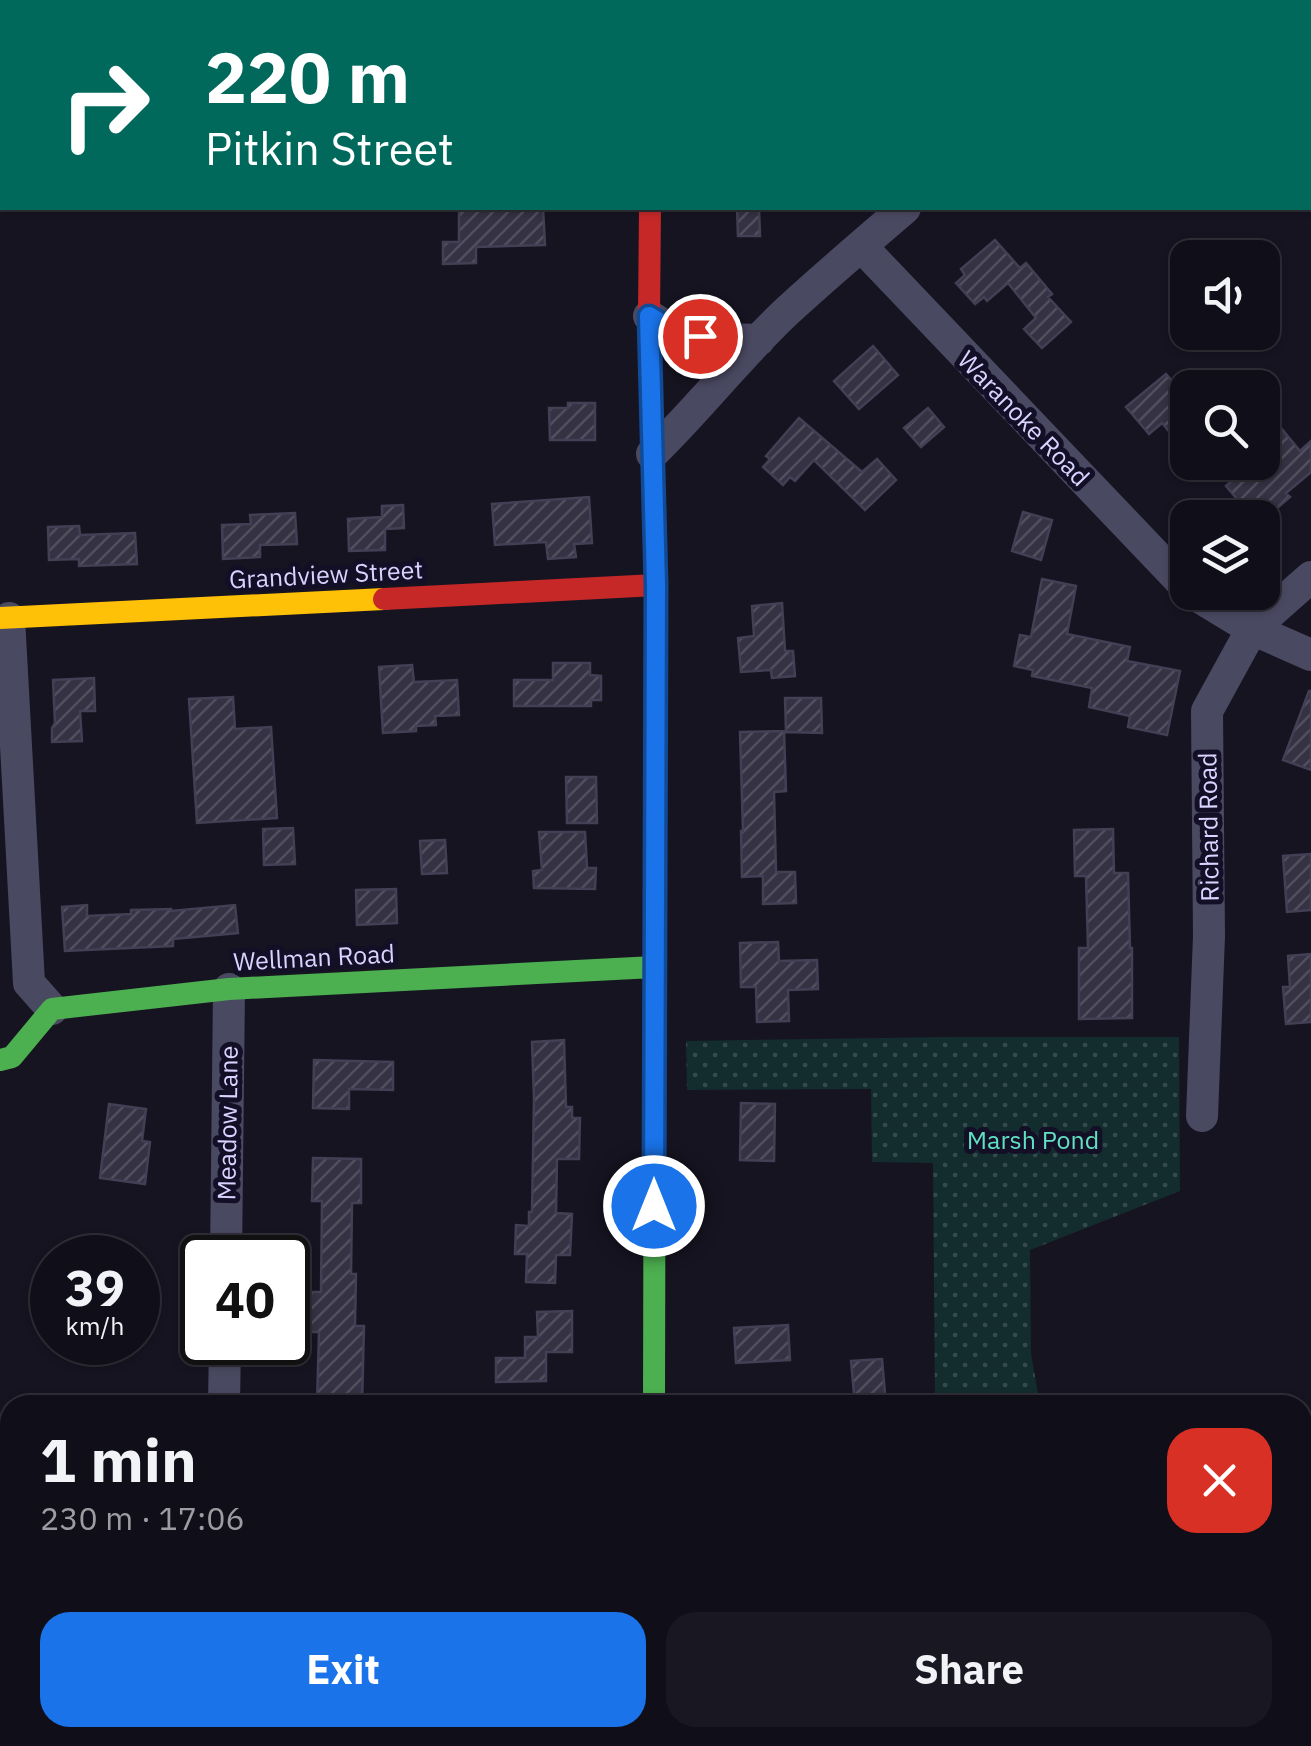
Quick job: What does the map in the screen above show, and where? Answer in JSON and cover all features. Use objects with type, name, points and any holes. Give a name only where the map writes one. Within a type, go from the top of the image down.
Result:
[{"type":"street","points":[[650,210],[656,585],[654,1395]]},
{"type":"street","points":[[652,454],[783,315],[903,210]]},
{"type":"street","name":"Waranoke Road","points":[[861,246],[1170,570]]},
{"type":"street","points":[[649,316],[675,332],[759,340]]},
{"type":"street","name":"Richard Road","points":[[1202,1116],[1209,936],[1207,711],[1252,630],[1311,577]]},
{"type":"street","name":"Grandview Street","points":[[5,618],[656,585]]},
{"type":"street","name":"Waranoke Road","points":[[1220,610],[1252,630],[1311,656]]},
{"type":"street","points":[[0,1060],[12,1057],[52,1009],[29,983],[5,618]]},
{"type":"street","name":"Wellman Road","points":[[52,1009],[229,989],[654,967]]},
{"type":"street","name":"Meadow Lane","points":[[226,1235],[229,989]]},
{"type":"street","points":[[224,1395],[225,1365]]},
{"type":"green space","name":"Marsh Pond","points":[[1179,1037],[1180,1191],[1030,1250],[1031,1354],[1038,1395],[935,1395],[933,1163],[872,1162],[871,1089],[687,1090],[686,1041]]},
{"type":"building","points":[[459,210],[543,210],[545,245],[476,247],[476,263],[443,264],[443,242],[459,242]]},
{"type":"building","points":[[737,210],[759,210],[760,236],[738,236]]},
{"type":"building","points":[[995,240],[1020,268],[1026,263],[1052,294],[1048,297],[1071,322],[1042,348],[1024,329],[1036,318],[1008,283],[987,301],[984,297],[975,304],[956,283],[965,275],[961,269]]},
{"type":"building","points":[[873,346],[898,375],[859,409],[834,381]]},
{"type":"building","points":[[1166,374],[1170,379],[1170,433],[1162,423],[1149,434],[1126,407]]},
{"type":"building","points":[[568,403],[595,403],[595,440],[550,440],[549,408],[568,408]]},
{"type":"building","points":[[928,408],[944,427],[921,447],[904,428]]},
{"type":"building","points":[[799,418],[862,472],[877,459],[896,480],[865,510],[814,460],[795,481],[790,477],[783,485],[763,467],[770,459],[766,456]]},
{"type":"building","points":[[1280,429],[1300,451],[1311,441],[1311,472],[1286,493],[1290,497],[1280,506],[1280,500],[1238,500],[1226,486],[1233,480],[1280,480]]},
{"type":"building","points":[[589,497],[592,543],[574,544],[576,557],[548,559],[546,542],[495,545],[492,504]]},
{"type":"building","points":[[403,505],[404,528],[385,529],[385,550],[349,551],[348,519],[382,517],[382,506]]},
{"type":"building","points":[[1023,512],[1052,520],[1041,560],[1012,551]]},
{"type":"building","points":[[295,513],[297,544],[260,545],[260,557],[223,559],[222,525],[251,524],[250,515]]},
{"type":"building","points":[[79,526],[80,535],[135,533],[137,564],[79,566],[79,559],[49,560],[48,527]]},
{"type":"building","points":[[1042,579],[1076,586],[1067,634],[1130,647],[1127,661],[1180,671],[1167,735],[1128,727],[1130,716],[1089,707],[1092,688],[1032,676],[1033,670],[1014,666],[1020,635],[1031,637]]},
{"type":"building","points":[[782,603],[785,651],[793,651],[795,676],[772,678],[771,670],[741,672],[738,638],[754,636],[752,606]]},
{"type":"building","points":[[553,663],[590,663],[590,675],[601,676],[601,700],[591,700],[591,706],[514,706],[514,680],[553,680]]},
{"type":"building","points":[[412,665],[414,682],[457,680],[459,715],[435,716],[436,725],[416,726],[416,731],[383,733],[379,667]]},
{"type":"building","points":[[94,678],[95,711],[80,711],[82,741],[52,742],[53,680]]},
{"type":"building","points":[[1311,691],[1311,770],[1283,760]]},
{"type":"building","points":[[233,697],[235,729],[271,727],[277,818],[197,823],[189,699]]},
{"type":"building","points":[[785,698],[821,698],[822,733],[786,732]]},
{"type":"building","points":[[784,731],[786,791],[774,792],[776,872],[795,872],[796,903],[763,904],[763,876],[742,877],[740,732]]},
{"type":"building","points":[[566,777],[596,777],[597,823],[567,823]]},
{"type":"building","points":[[293,828],[295,864],[264,865],[263,829]]},
{"type":"building","points":[[1113,829],[1114,873],[1128,873],[1132,1018],[1079,1019],[1079,948],[1088,948],[1086,876],[1075,876],[1074,830]]},
{"type":"building","points":[[539,832],[585,832],[587,868],[596,868],[595,889],[534,888],[533,871],[542,870]]},
{"type":"building","points":[[445,840],[447,873],[422,874],[420,841]]},
{"type":"building","points":[[1311,854],[1311,910],[1287,912],[1283,856]]},
{"type":"building","points":[[396,889],[397,923],[357,925],[356,890]]},
{"type":"building","points":[[87,905],[87,916],[235,905],[238,933],[173,939],[173,946],[65,951],[62,907]]},
{"type":"building","points":[[778,942],[779,961],[817,960],[818,989],[788,990],[789,1021],[757,1022],[756,987],[741,987],[740,943]]},
{"type":"building","points":[[1311,954],[1311,1022],[1286,1024],[1283,987],[1290,987],[1288,956]]},
{"type":"building","points":[[564,1040],[566,1107],[572,1107],[572,1118],[580,1118],[579,1159],[557,1159],[556,1213],[572,1214],[570,1255],[556,1255],[555,1283],[526,1282],[527,1254],[515,1254],[516,1225],[529,1226],[532,1212],[532,1042]]},
{"type":"building","points":[[314,1060],[393,1062],[393,1090],[349,1089],[349,1109],[313,1108]]},
{"type":"building","points":[[741,1103],[775,1104],[774,1161],[740,1160]]},
{"type":"building","points":[[109,1104],[146,1109],[142,1141],[150,1142],[145,1184],[100,1178]]},
{"type":"building","points":[[313,1158],[361,1159],[361,1203],[352,1203],[351,1274],[356,1274],[355,1326],[364,1326],[362,1395],[317,1395],[319,1332],[310,1332],[310,1292],[321,1292],[322,1201],[312,1201]]},
{"type":"building","points":[[572,1311],[572,1352],[546,1352],[546,1381],[496,1382],[496,1358],[525,1358],[525,1337],[538,1337],[537,1312]]},
{"type":"building","points":[[788,1325],[790,1360],[736,1363],[734,1328]]},
{"type":"building","points":[[882,1359],[885,1395],[854,1395],[851,1361]]},
{"type":"traffic: fast","points":[[654,1395],[655,949]]},
{"type":"traffic: fast","points":[[0,1060],[12,1057],[52,1009],[229,989],[654,967]]},
{"type":"traffic: slow","points":[[0,618],[384,599]]},
{"type":"traffic: jam","points":[[650,210],[656,585],[655,949]]},
{"type":"traffic: jam","points":[[384,599],[656,585]]},
{"type":"route","points":[[654,1206],[656,585],[649,316],[675,332],[700,336]]}]
